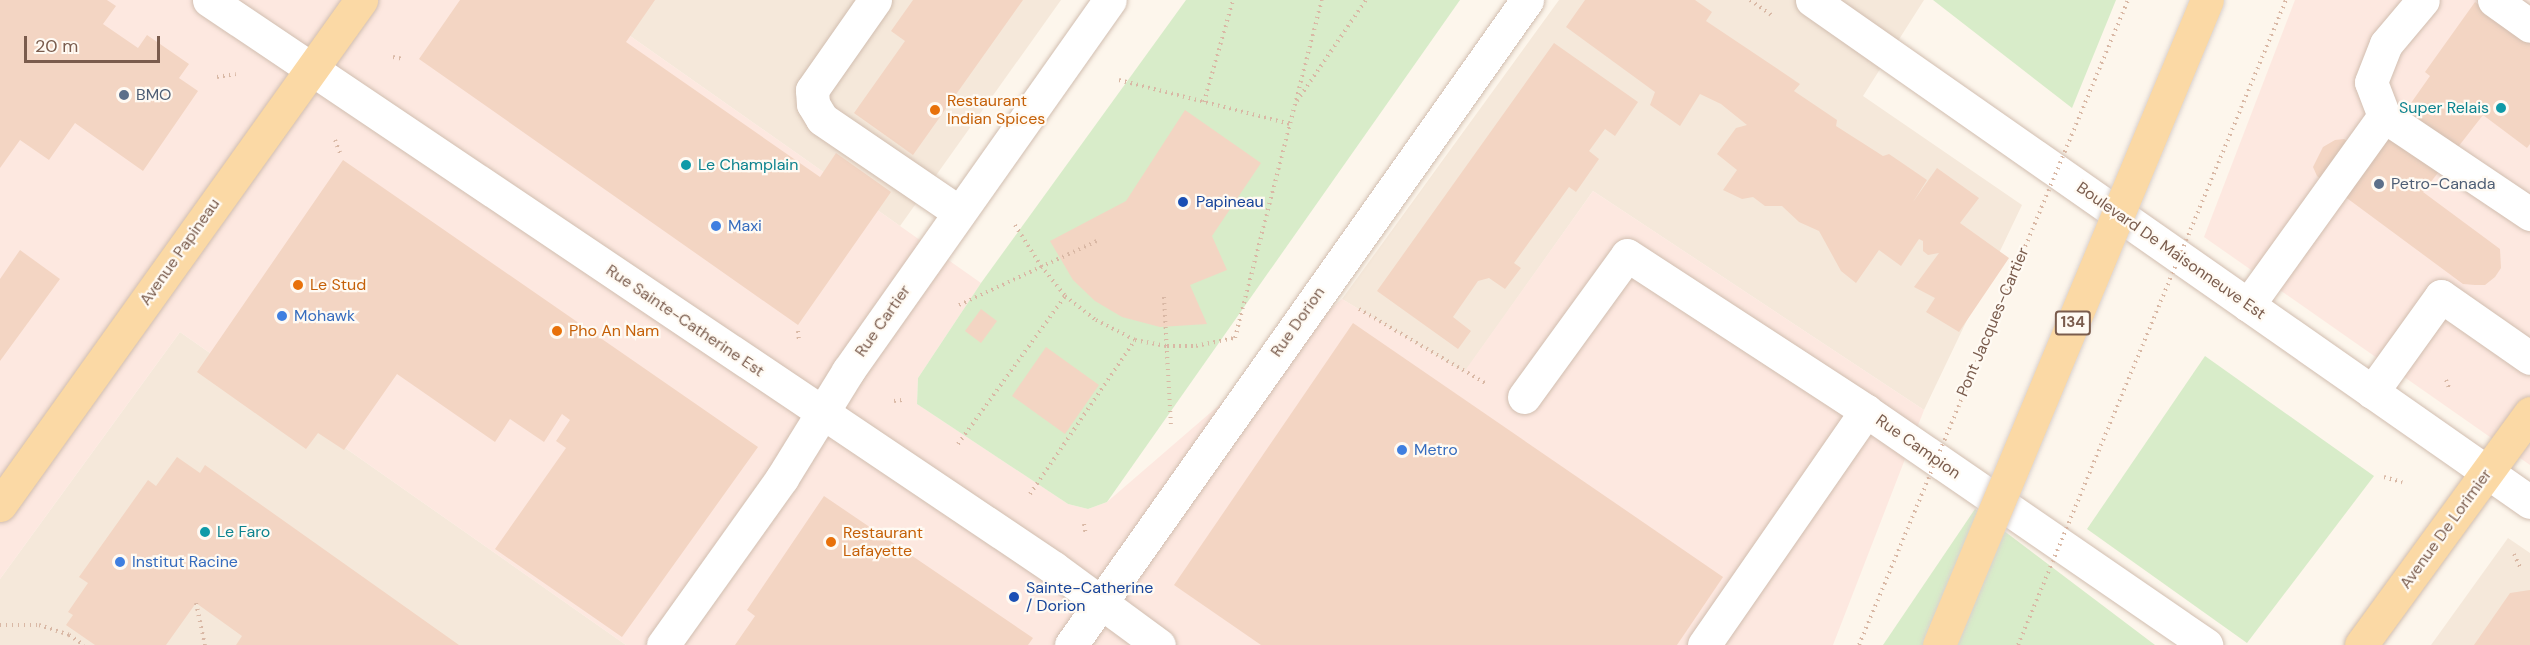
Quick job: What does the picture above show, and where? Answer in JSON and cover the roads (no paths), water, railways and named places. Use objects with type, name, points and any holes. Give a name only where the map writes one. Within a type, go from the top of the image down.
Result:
[{"type":"main road","name":"Avenue Papineau","points":[[0,505],[361,0]]},
{"type":"main road","name":"134","points":[[1939,645],[2207,0]]},
{"type":"main road","name":"Avenue De Lorimier","points":[[2361,645],[2530,413]]},
{"type":"street","name":"Rue Sainte-Catherine Est","points":[[209,0],[821,412],[1159,645]]},
{"type":"street","points":[[875,0],[812,90],[813,104],[822,119],[959,213]]},
{"type":"street","name":"Rue Cartier","points":[[663,645],[782,478],[821,412],[1110,0]]},
{"type":"street","name":"Rue Dorion","points":[[1071,645],[1527,0]]},
{"type":"street","name":"Boulevard De Maisonneuve Est","points":[[1812,0],[2530,502]]},
{"type":"street","points":[[2423,0],[2386,44],[2371,82],[2384,116],[2529,211]]},
{"type":"street","points":[[2494,0],[2530,26]]},
{"type":"street","points":[[2248,305],[2384,116]]},
{"type":"street","name":"Rue Campion","points":[[1524,397],[1627,255],[1866,411],[2206,645]]},
{"type":"street","points":[[2372,392],[2441,296],[2530,358]]},
{"type":"street","points":[[1704,645],[1866,411]]},
{"type":"place","name":"BMO","points":[[124,95]]},
{"type":"place","name":"Super Relais","points":[[2501,108]]},
{"type":"place","name":"Restaurant Indian Spices","points":[[935,110]]},
{"type":"place","name":"Le Champlain","points":[[686,165]]},
{"type":"place","name":"Petro-Canada","points":[[2379,184]]},
{"type":"place","name":"Papineau","points":[[1183,202]]},
{"type":"place","name":"Maxi","points":[[716,226]]},
{"type":"place","name":"Le Stud","points":[[298,285]]},
{"type":"place","name":"Mohawk","points":[[282,316]]},
{"type":"place","name":"Pho An Nam","points":[[557,331]]},
{"type":"place","name":"Metro","points":[[1402,450]]},
{"type":"place","name":"Le Faro","points":[[205,532]]},
{"type":"place","name":"Restaurant Lafayette","points":[[831,542]]},
{"type":"place","name":"Institut Racine","points":[[120,562]]},
{"type":"place","name":"Sainte-Catherine / Dorion","points":[[1014,597]]}]
